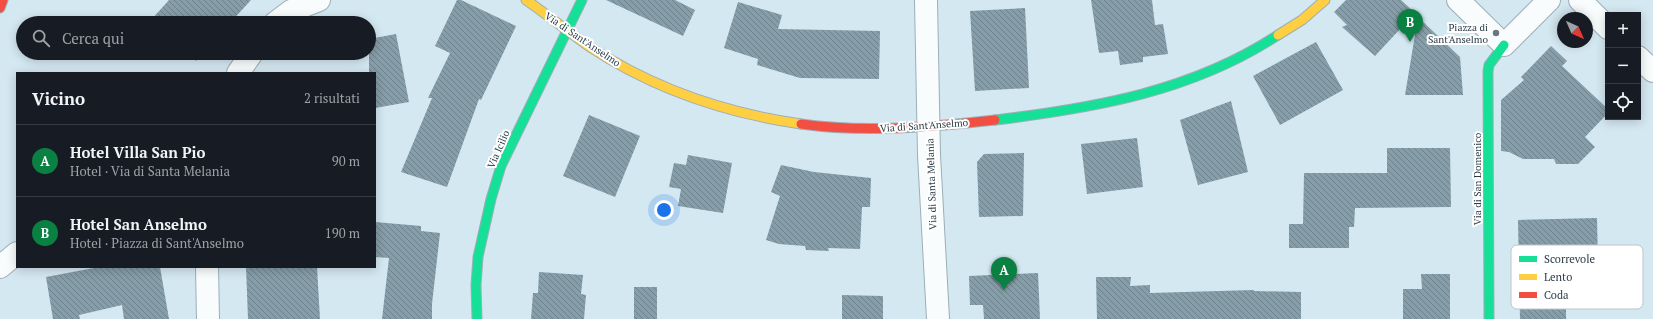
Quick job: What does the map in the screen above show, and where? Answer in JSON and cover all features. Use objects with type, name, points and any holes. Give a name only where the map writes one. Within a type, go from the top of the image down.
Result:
[{"type":"street","points":[[0,8],[3,0]]},
{"type":"street","points":[[284,16],[291,11],[319,0]]},
{"type":"street","name":"Via di Sant'Anselmo","points":[[526,0],[604,55],[654,82],[698,100],[740,113],[791,123],[836,128],[880,129],[930,126],[1066,111],[1123,100],[1158,91],[1213,70],[1246,54],[1301,20],[1326,0]]},
{"type":"street","name":"Via Icilio","points":[[477,319],[476,285],[478,257],[491,199],[501,166],[582,0]]},
{"type":"street","name":"Via di Santa Melania","points":[[926,0],[930,126],[929,155],[938,319]]},
{"type":"street","points":[[1458,0],[1504,45],[1548,0]]},
{"type":"street","points":[[1580,0],[1605,25]]},
{"type":"street","name":"Via di San Domenico","points":[[1489,319],[1488,71],[1489,65],[1504,45]]},
{"type":"street","points":[[239,72],[247,60]]},
{"type":"street","points":[[1641,60],[1653,71]]},
{"type":"street","points":[[0,267],[16,254]]},
{"type":"street","points":[[207,268],[208,319]]},
{"type":"building","points":[[169,0],[251,0],[236,16],[155,16]]},
{"type":"building","points":[[457,0],[461,0],[516,26],[481,100],[479,99],[447,187],[401,172],[432,98],[428,98],[450,53],[435,46]]},
{"type":"building","points":[[606,0],[675,0],[695,10],[683,36]]},
{"type":"building","points":[[1091,0],[1152,0],[1155,25],[1163,24],[1168,54],[1143,57],[1143,62],[1120,65],[1118,51],[1099,53]]},
{"type":"building","points":[[1346,0],[1401,0],[1415,13],[1375,56],[1342,27],[1347,25],[1334,12]]},
{"type":"building","points":[[738,2],[782,15],[778,29],[880,31],[879,79],[800,78],[757,65],[758,59],[724,48]]},
{"type":"building","points":[[1025,8],[1029,88],[975,91],[970,11]]},
{"type":"building","points":[[1418,17],[1460,57],[1463,95],[1405,95]]},
{"type":"building","points":[[396,34],[409,102],[376,108],[376,72],[369,72],[369,60],[376,60],[376,38]]},
{"type":"building","points":[[1316,42],[1343,90],[1280,125],[1253,76]]},
{"type":"building","points":[[1551,46],[1567,61],[1562,66],[1605,106],[1605,116],[1585,137],[1595,147],[1578,164],[1556,164],[1554,159],[1523,159],[1509,152],[1501,151],[1501,100],[1524,80],[1521,77]]},
{"type":"building","points":[[1231,101],[1248,172],[1198,185],[1180,120]]},
{"type":"building","points":[[589,115],[640,136],[615,197],[563,176]]},
{"type":"building","points":[[1137,138],[1143,187],[1087,194],[1081,144]]},
{"type":"building","points":[[1387,148],[1450,148],[1451,207],[1355,208],[1354,227],[1349,227],[1349,248],[1289,248],[1289,224],[1303,224],[1304,173],[1387,173]]},
{"type":"building","points":[[1024,153],[1023,216],[979,217],[977,162],[984,154]]},
{"type":"building","points":[[688,155],[732,163],[723,213],[678,206],[681,189],[669,187],[674,163],[686,165]]},
{"type":"building","points":[[781,165],[814,172],[871,178],[870,207],[862,207],[860,249],[828,248],[829,251],[806,250],[805,246],[779,244],[766,240],[780,196],[771,192]]},
{"type":"building","points":[[1597,218],[1598,245],[1519,245],[1518,220]]},
{"type":"building","points":[[376,222],[421,226],[421,231],[440,233],[432,304],[432,319],[382,319],[389,258],[376,257]]},
{"type":"building","points":[[94,268],[160,268],[169,319],[124,319],[122,305],[79,315],[80,319],[53,319],[46,277]]},
{"type":"building","points":[[246,268],[317,268],[320,319],[248,319]]},
{"type":"building","points":[[539,272],[583,275],[581,294],[586,295],[584,319],[531,319],[533,293],[538,293]]},
{"type":"building","points":[[1038,273],[1040,319],[984,319],[983,305],[970,305],[969,276]]},
{"type":"building","points":[[1421,274],[1450,274],[1450,319],[1403,319],[1403,289],[1422,289]]},
{"type":"building","points":[[1096,277],[1131,277],[1130,286],[1150,285],[1150,293],[1254,290],[1301,292],[1301,319],[1097,319]]},
{"type":"building","points":[[634,287],[657,287],[657,319],[634,319]]},
{"type":"building","points":[[842,295],[883,296],[883,319],[842,319]]},
{"type":"building","points":[[1520,309],[1566,309],[1566,319],[1520,319]]},
{"type":"traffic: fast","points":[[477,319],[476,285],[478,257],[491,199],[501,166],[582,0]]},
{"type":"traffic: fast","points":[[995,120],[1069,110],[1142,94],[1212,70],[1246,54],[1278,35]]},
{"type":"traffic: fast","points":[[1489,319],[1488,71],[1489,65],[1504,45]]},
{"type":"traffic: slow","points":[[526,0],[590,47],[614,62],[665,87],[718,106],[801,124]]},
{"type":"traffic: slow","points":[[1278,35],[1302,20],[1325,0]]},
{"type":"traffic: jam","points":[[0,8],[3,0]]},
{"type":"traffic: jam","points":[[801,124],[825,127],[874,129],[923,127],[995,120]]},
{"type":"place","name":"Piazza di Sant'Anselmo","points":[[1496,33]]},
{"type":"place","name":"Hotel San Anselmo","points":[[1410,42]]},
{"type":"place","name":"Hotel Villa San Pio","points":[[1004,290]]}]
